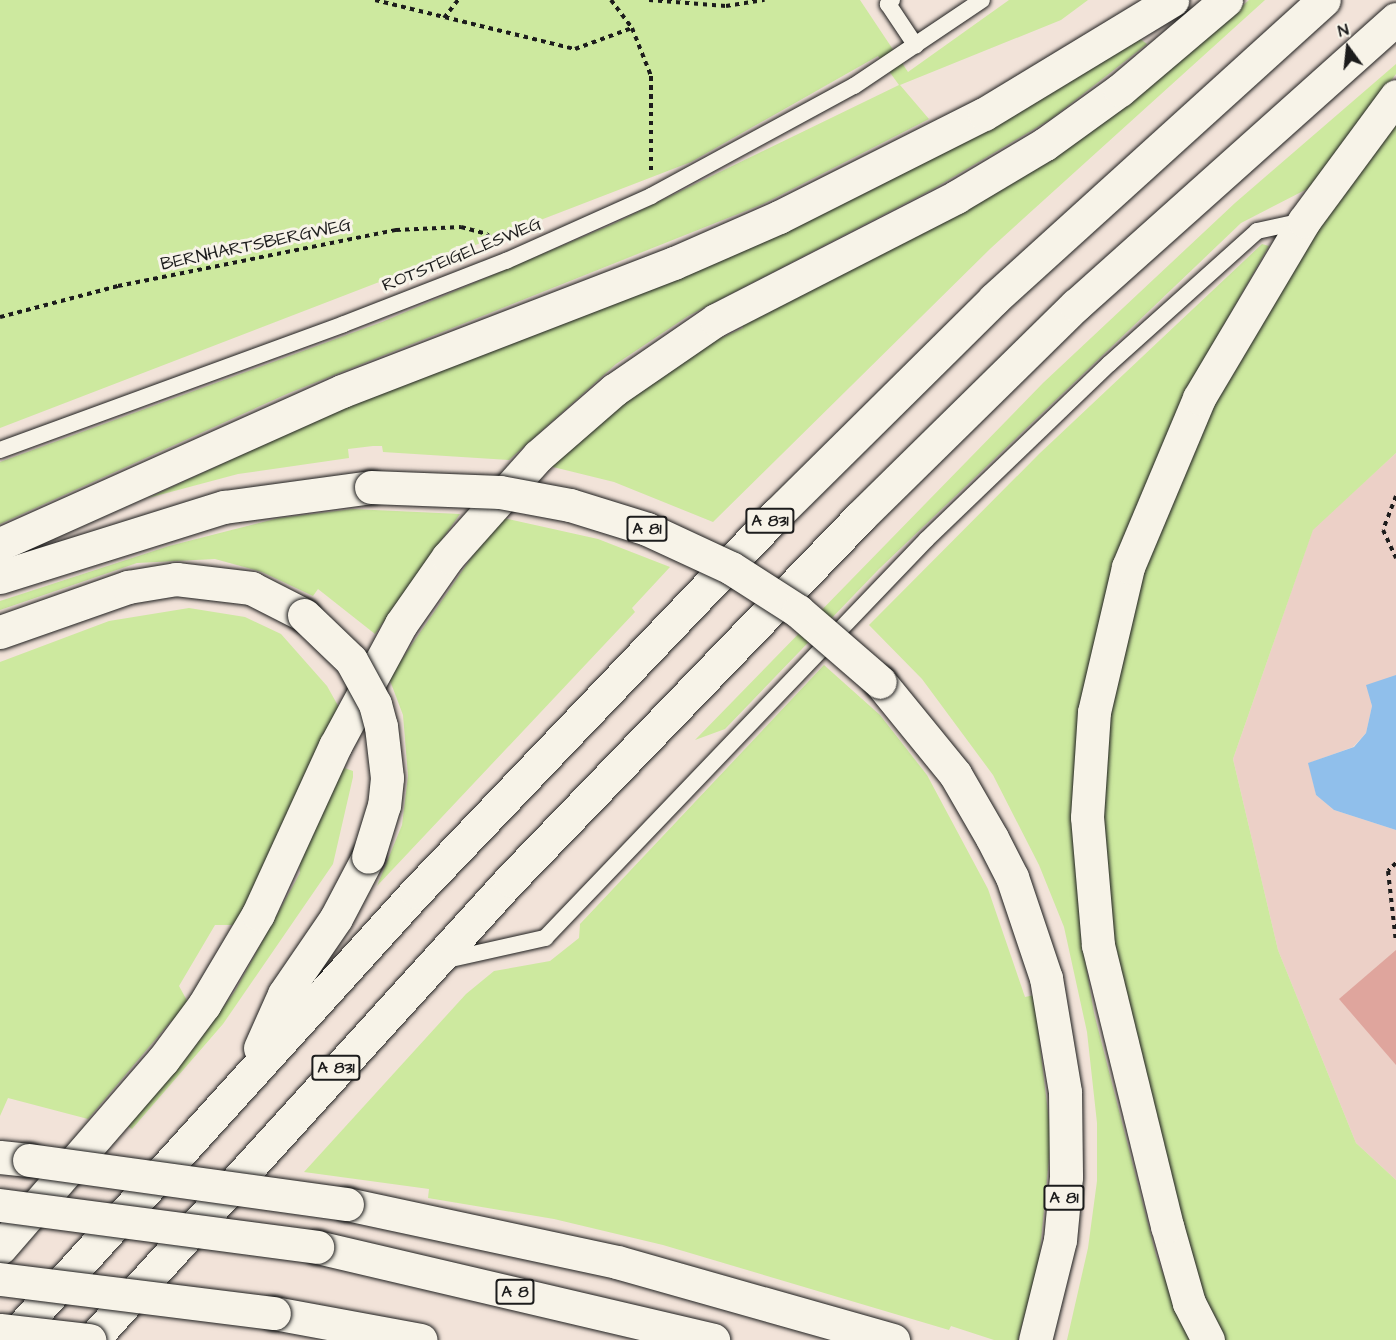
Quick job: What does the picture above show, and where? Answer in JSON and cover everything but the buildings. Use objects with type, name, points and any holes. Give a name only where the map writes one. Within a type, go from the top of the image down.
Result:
[{"type":"highway","points":[[0,544],[353,386],[674,264],[779,218],[984,114],[1172,0]]},
{"type":"highway","points":[[0,1248],[163,1060],[204,1005],[252,925],[335,746],[401,624],[447,557],[538,456],[614,390],[716,320],[956,197],[1045,144],[1120,90],[1226,0]]},
{"type":"highway","name":"A 831","points":[[10,1340],[248,1074],[613,683],[879,412],[1151,154],[1324,0]]},
{"type":"highway","name":"A 831","points":[[91,1340],[433,963],[752,626],[965,412],[1183,207],[1396,19]]},
{"type":"highway","points":[[1208,1340],[1178,1265],[1106,985],[1089,853],[1091,743],[1116,604],[1157,488],[1219,362],[1304,221],[1396,96]]},
{"type":"highway","name":"A 81","points":[[0,577],[224,507],[371,487],[500,492],[570,505],[647,529],[711,558],[790,606],[880,682],[955,774],[1012,877],[1046,978],[1065,1092],[1066,1178],[1060,1240],[1035,1340]]},
{"type":"highway","points":[[0,632],[128,587],[176,579],[251,588],[304,615],[351,660],[381,726],[387,778],[384,805],[368,857],[336,918],[284,994],[248,1074]]},
{"type":"highway","points":[[14,1159],[347,1204],[628,1264],[893,1340]]},
{"type":"highway","name":"A 8","points":[[0,1205],[317,1247],[713,1340]]},
{"type":"highway","points":[[0,1279],[274,1313],[421,1340]]},
{"type":"highway","points":[[0,1330],[91,1340]]},
{"type":"lane","points":[[892,0],[888,3],[916,46]]},
{"type":"lane","name":"ROTSTEIGELESWEG","points":[[0,450],[506,261],[651,196],[854,86],[982,0]]},
{"type":"lane","points":[[433,963],[545,938],[927,539],[1109,364],[1257,231],[1304,221]]},
{"type":"path","points":[[375,0],[575,50],[632,28]]},
{"type":"path","points":[[444,18],[458,0]]},
{"type":"path","points":[[611,0],[632,28],[651,76],[651,196]]},
{"type":"path","points":[[649,0],[726,6],[765,0]]},
{"type":"path","name":"BERNHARTSBERGWEG","points":[[0,317],[118,286],[415,228],[460,227],[487,234],[506,261]]},
{"type":"path","points":[[1396,496],[1383,531],[1396,558]]},
{"type":"path","points":[[1396,863],[1388,872],[1396,942]]},
{"type":"shaded area","points":[[1396,453],[1396,676],[1367,685],[1372,706],[1366,733],[1353,747],[1309,763],[1316,795],[1334,810],[1396,830],[1396,1180],[1356,1143],[1278,950],[1233,759],[1313,529]]},
{"type":"green space","points":[[0,0],[860,0],[908,72],[1009,0],[1088,0],[1061,20],[900,85],[929,119],[763,204],[289,393],[0,524],[0,462],[382,322],[613,224],[899,85],[878,56],[691,162],[0,428]]},
{"type":"green space","points":[[1249,0],[1265,0],[991,248],[713,522],[614,482],[549,466],[623,401],[714,341],[743,328],[740,318],[1194,49]]},
{"type":"green space","points":[[1139,38],[1147,44],[1051,119],[933,189],[688,316],[616,364],[509,460],[383,452],[382,446],[373,446],[348,449],[349,458],[238,474],[148,498],[341,409],[612,305],[874,189]]},
{"type":"green space","points":[[1396,64],[1396,74],[1311,187],[1241,223],[879,569],[725,729],[695,740],[1043,383],[1235,203]]},
{"type":"green space","points":[[1396,115],[1396,453],[1313,530],[1233,759],[1278,950],[1356,1143],[1396,1180],[1396,1340],[1225,1340],[1200,1286],[1182,1225],[1111,935],[1101,827],[1104,750],[1131,600],[1186,455],[1281,281]]},
{"type":"green space","points":[[1262,244],[1269,246],[1206,356],[1116,558],[1084,929],[1080,930],[1094,1013],[1156,1255],[1189,1340],[1067,1340],[1088,1248],[1097,1181],[1097,1123],[1087,1032],[1064,927],[1039,865],[993,775],[922,679],[869,625],[1039,454]]},
{"type":"green space","points":[[353,509],[460,514],[375,634],[318,589],[313,596],[262,572],[215,559],[137,563],[0,610],[0,601],[169,546],[279,518]]},
{"type":"green space","points":[[499,517],[598,539],[670,567],[632,608],[635,612],[377,886],[402,825],[408,776],[403,715],[389,678]]},
{"type":"green space","points":[[189,608],[245,617],[281,634],[327,686],[341,711],[239,925],[215,925],[179,986],[190,1006],[176,1025],[171,1021],[88,1119],[8,1098],[0,1116],[0,662],[109,621]]},
{"type":"green space","points":[[824,665],[880,715],[927,775],[988,889],[1025,997],[1034,995],[1051,1138],[1039,1261],[1018,1340],[994,1340],[951,1326],[949,1330],[663,1245],[554,1219],[428,1198],[429,1189],[304,1172],[466,994],[494,971],[550,961],[579,938],[580,924]]},
{"type":"green space","points":[[339,766],[353,771],[353,777],[333,864],[223,1024],[132,1129],[128,1126],[188,1056],[235,991],[300,873],[299,858]]},
{"type":"water","points":[[1396,675],[1396,830],[1334,810],[1316,795],[1308,763],[1354,747],[1366,733],[1372,706],[1366,685]]}]
